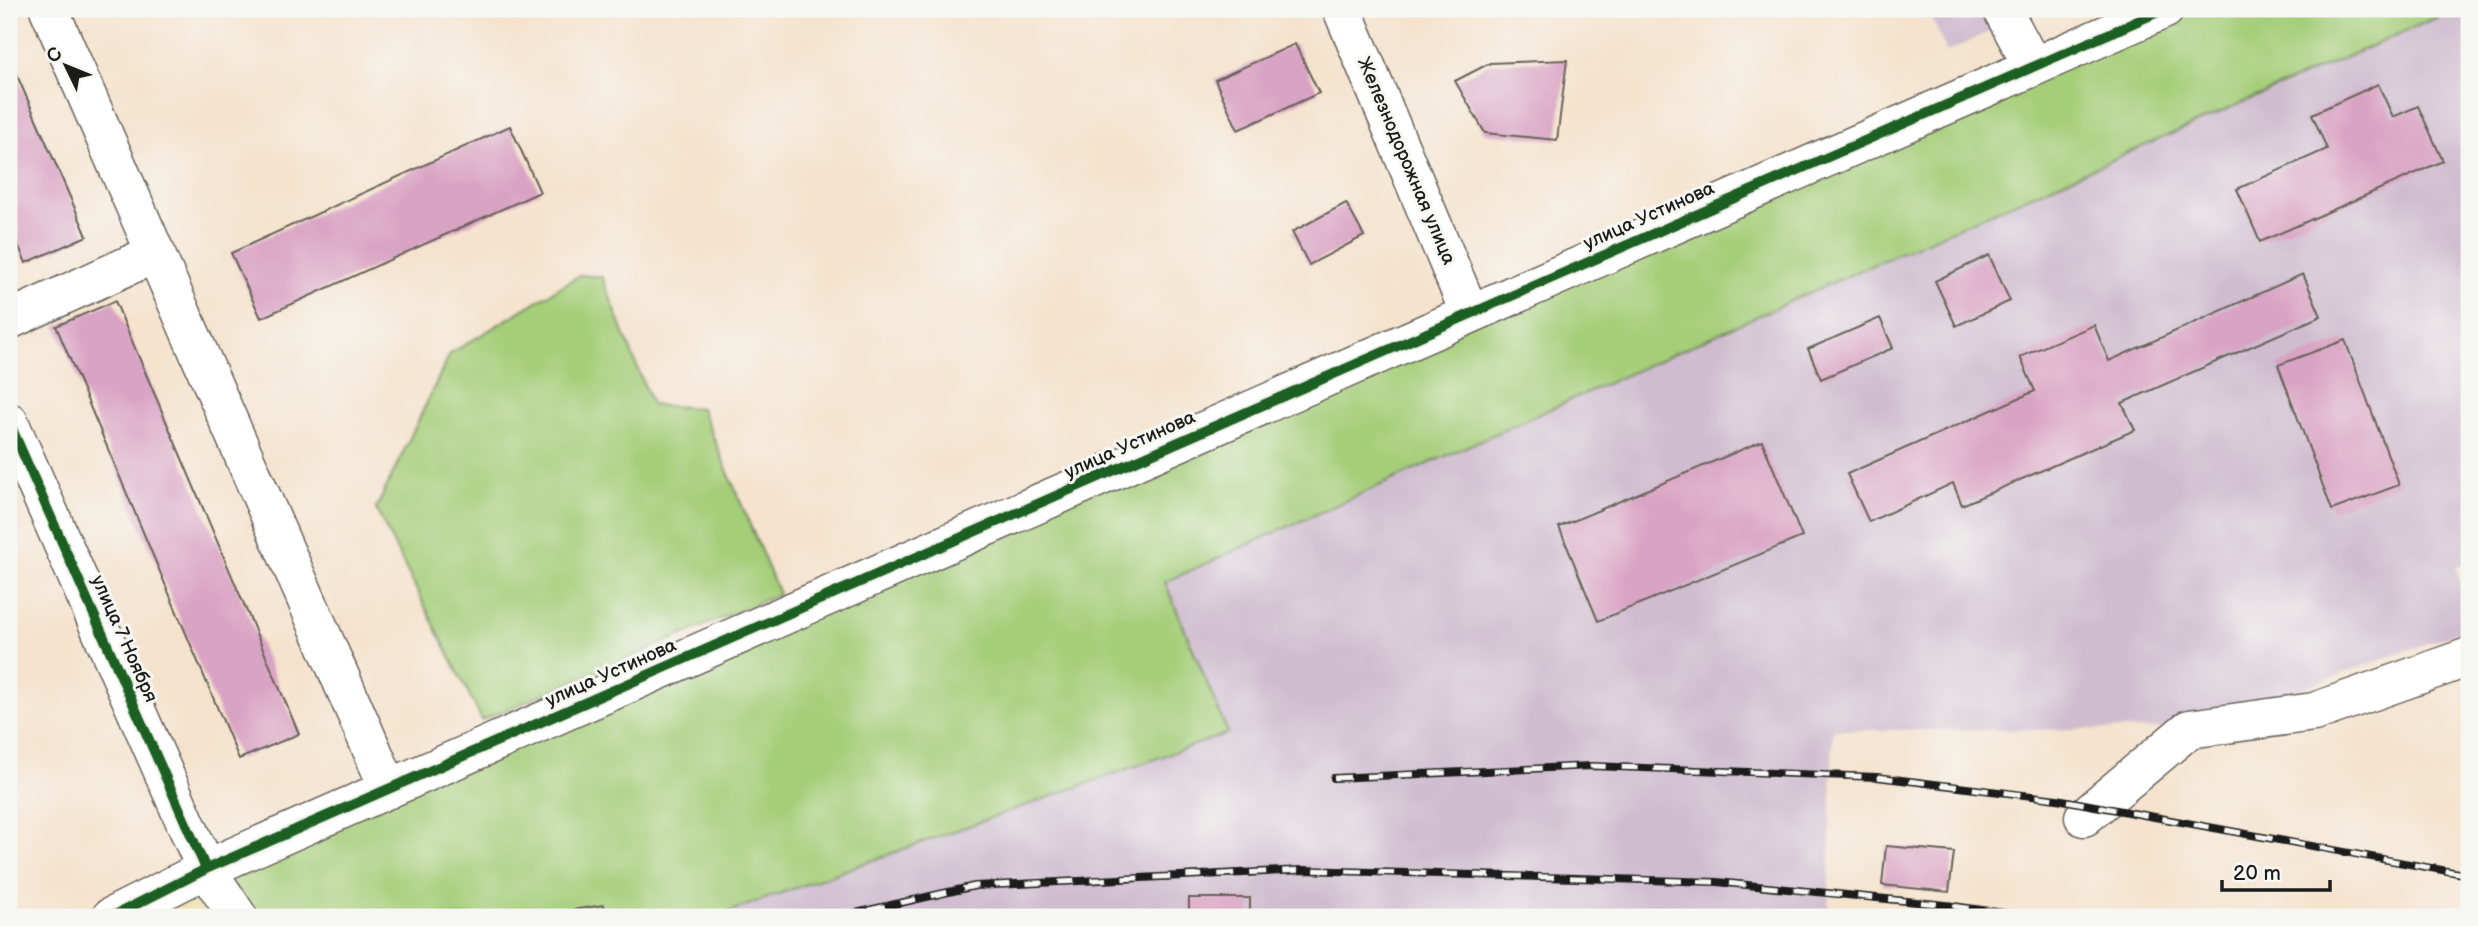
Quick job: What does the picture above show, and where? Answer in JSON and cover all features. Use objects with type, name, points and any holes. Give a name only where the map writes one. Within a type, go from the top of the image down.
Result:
[{"type":"street","points":[[49,9],[389,789]]},
{"type":"street","name":"Железнодорожная улица","points":[[1342,9],[1470,314]]},
{"type":"street","points":[[2002,9],[2033,67]]},
{"type":"street","name":"улица Устинова","points":[[111,917],[206,869],[2165,9]]},
{"type":"street","points":[[9,320],[156,253]]},
{"type":"street","name":"улица 7 Ноября","points":[[9,422],[206,869],[238,917]]},
{"type":"street","points":[[2084,817],[2189,729],[2314,712],[2469,657]]},
{"type":"shaded area","points":[[1927,9],[2037,9],[1947,52]]},
{"type":"shaded area","points":[[2456,9],[2469,9],[2469,561],[2456,567],[2469,628],[2189,729],[1833,730],[1828,917],[714,917],[1228,733],[1165,582],[1804,295]]},
{"type":"green space","points":[[2165,9],[2456,9],[1804,295],[1165,582],[1228,733],[714,917],[238,917],[206,869]]},
{"type":"green space","points":[[580,275],[602,277],[652,405],[701,408],[779,594],[482,720],[376,509],[450,354]]},
{"type":"sand","points":[[206,869],[238,917],[111,917]]},
{"type":"building","points":[[1295,44],[1319,93],[1238,130],[1215,80]]},
{"type":"building","points":[[9,57],[87,236],[26,263],[9,224]]},
{"type":"building","points":[[1567,60],[1557,140],[1485,133],[1455,81],[1490,63]]},
{"type":"building","points":[[2378,84],[2393,117],[2418,106],[2443,161],[2260,242],[2237,189],[2327,149],[2312,114]]},
{"type":"building","points":[[510,126],[540,192],[261,318],[231,253]]},
{"type":"building","points":[[1346,203],[1364,236],[1309,265],[1292,232]]},
{"type":"building","points":[[1989,255],[2010,301],[1956,326],[1935,281]]},
{"type":"building","points":[[2303,274],[2321,316],[2122,403],[2135,430],[1962,505],[1953,483],[1869,522],[1847,474],[2035,391],[2020,357],[2094,325],[2109,361]]},
{"type":"building","points":[[115,301],[299,734],[239,759],[56,326]]},
{"type":"building","points":[[1880,318],[1893,348],[1821,379],[1808,349]]},
{"type":"building","points":[[2345,340],[2399,485],[2332,510],[2278,365]]},
{"type":"building","points":[[1762,441],[1802,537],[1598,621],[1559,527]]},
{"type":"building","points":[[1886,846],[1954,852],[1949,892],[1882,885]]},
{"type":"building","points":[[1189,898],[1250,898],[1250,917],[1189,917]]},
{"type":"building","points":[[604,905],[604,917],[533,917],[533,916]]},
{"type":"railway","points":[[1334,778],[1591,766],[1877,777],[2057,799],[2469,875]]},
{"type":"railway","points":[[838,917],[975,886],[1303,870],[1717,882],[1946,905],[2032,917]]},
{"type":"cycle path","points":[[111,917],[206,869],[2165,9]]},
{"type":"cycle path","points":[[9,422],[206,869]]}]
